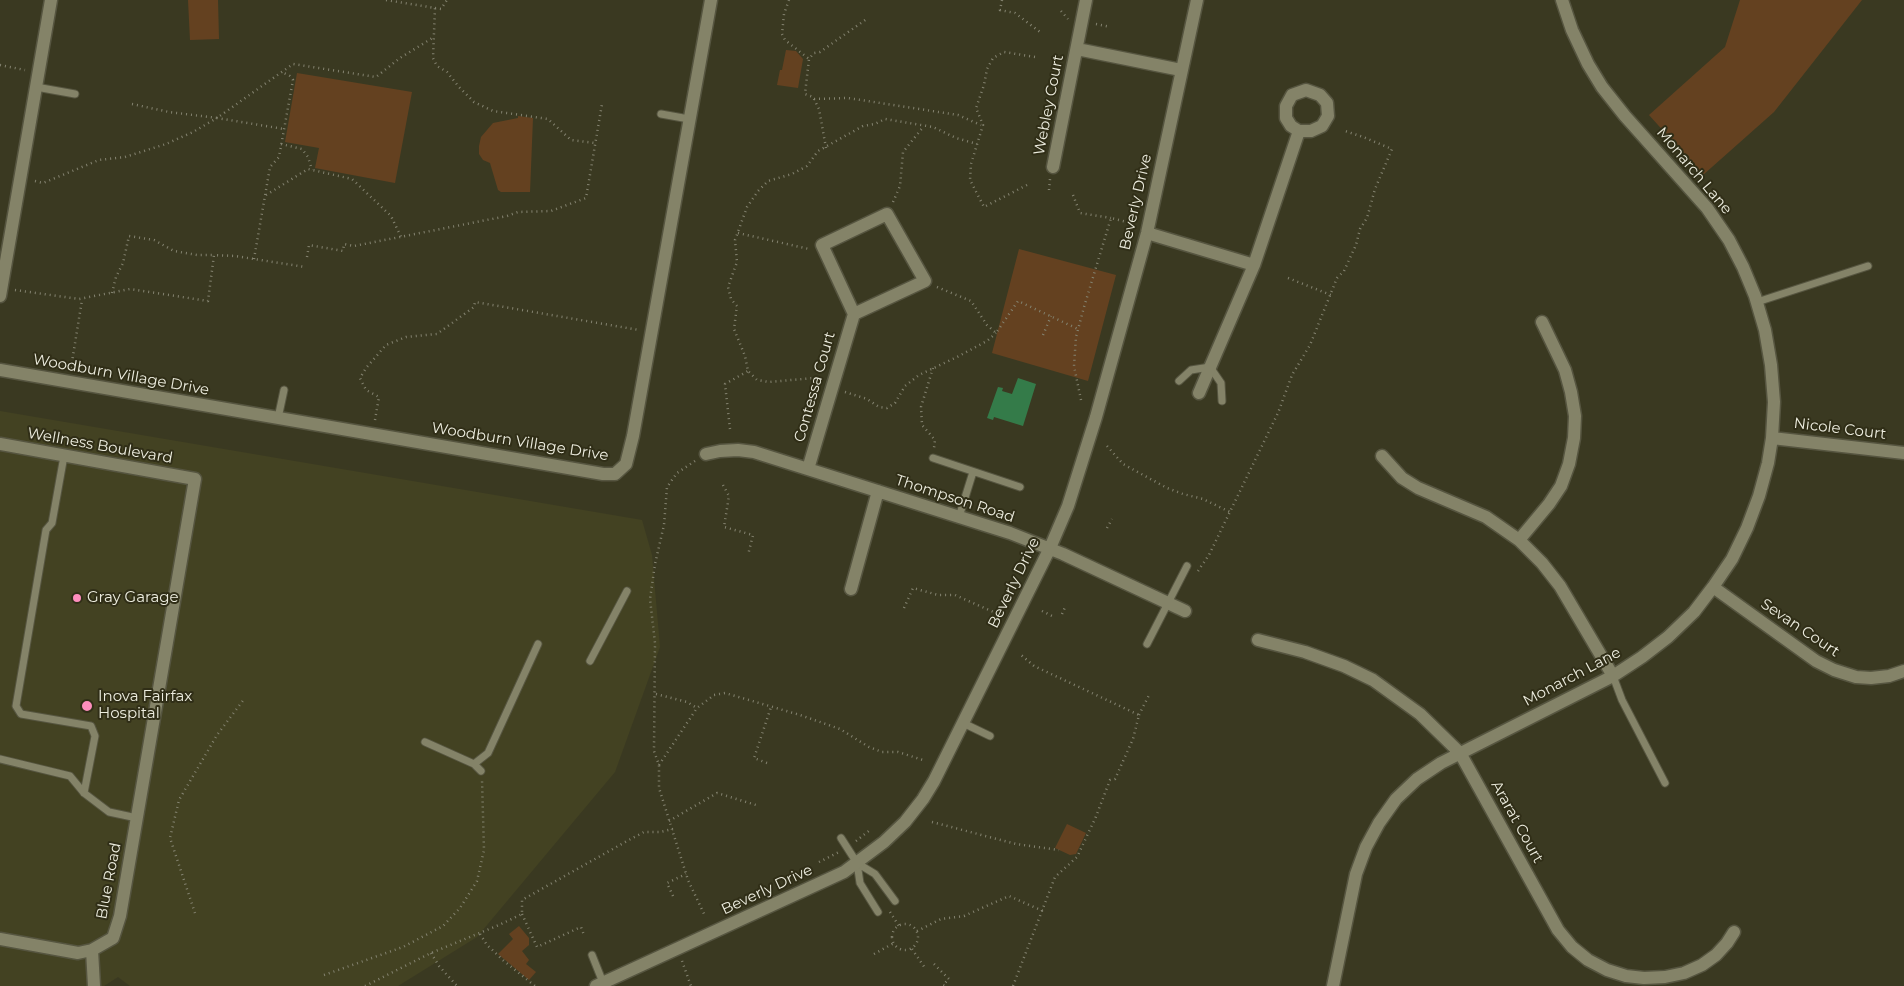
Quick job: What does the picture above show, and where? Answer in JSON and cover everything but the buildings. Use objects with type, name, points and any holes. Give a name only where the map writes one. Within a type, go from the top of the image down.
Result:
[{"type":"street","points":[[1,292],[51,0]]},
{"type":"street","name":"Woodburn Village Drive","points":[[0,370],[602,474],[615,474],[626,464],[628,455],[711,0]]},
{"type":"street","name":"Webley Court","points":[[1052,167],[1086,0]]},
{"type":"street","name":"Beverly Drive","points":[[602,985],[844,872],[884,842],[905,822],[934,781],[1050,548],[1068,506],[1147,233],[1197,0]]},
{"type":"street","name":"Monarch Lane","points":[[1333,986],[1356,874],[1366,847],[1379,823],[1396,799],[1417,779],[1441,763],[1613,676],[1668,637],[1694,612],[1732,559],[1760,496],[1772,438],[1774,402],[1771,364],[1765,330],[1757,302],[1732,246],[1707,208],[1625,116],[1602,87],[1588,64],[1572,30],[1562,0]]},
{"type":"street","name":"Webley Court","points":[[1076,49],[1181,70]]},
{"type":"street","points":[[1199,393],[1254,265],[1299,131]]},
{"type":"street","points":[[887,214],[924,281],[854,314],[825,253],[822,246],[887,214]]},
{"type":"street","points":[[1147,233],[1254,265]]},
{"type":"street","name":"Contessa Court","points":[[808,469],[854,314]]},
{"type":"street","points":[[1519,540],[1549,504],[1561,486],[1569,464],[1574,438],[1575,416],[1565,370],[1542,322]]},
{"type":"street","name":"Nicole Court","points":[[1772,438],[1904,453]]},
{"type":"street","name":"Wellness Boulevard","points":[[0,444],[194,479]]},
{"type":"street","name":"Thompson Road","points":[[706,454],[738,450],[754,452],[959,517],[1050,548],[1185,611]]},
{"type":"street","points":[[1382,456],[1402,478],[1418,488],[1486,517],[1519,540],[1542,563],[1560,586],[1613,676]]},
{"type":"street","name":"Blue Road","points":[[0,939],[78,953],[92,950],[113,938],[120,916],[156,713],[194,479]]},
{"type":"street","points":[[851,589],[878,491]]},
{"type":"street","name":"Sevan Court","points":[[1713,587],[1816,661],[1834,670],[1856,677],[1871,678],[1889,676],[1904,671]]},
{"type":"street","name":"Ararat Court","points":[[1258,640],[1305,652],[1344,666],[1373,680],[1398,696],[1420,714],[1460,753],[1558,930],[1572,947],[1588,960],[1607,970],[1626,976],[1644,978],[1665,977],[1702,965],[1716,955],[1734,932]]},
{"type":"street","points":[[92,950],[94,986]]},
{"type":"lane","points":[[36,87],[75,94]]},
{"type":"lane","points":[[661,114],[689,120]]},
{"type":"lane","points":[[1757,302],[1868,266]]},
{"type":"lane","points":[[1179,381],[1191,370],[1210,367],[1221,383],[1222,401]]},
{"type":"lane","points":[[278,418],[284,390]]},
{"type":"lane","points":[[64,456],[52,523],[46,530],[16,706],[21,714],[91,726],[95,736],[84,793]]},
{"type":"lane","points":[[933,458],[1020,487]]},
{"type":"lane","points":[[959,517],[973,472]]},
{"type":"lane","points":[[1148,644],[1187,566]]},
{"type":"lane","points":[[590,661],[627,590]]},
{"type":"lane","points":[[474,764],[488,753],[538,644]]},
{"type":"lane","points":[[1613,676],[1622,700],[1665,783]]},
{"type":"lane","points":[[963,723],[990,736]]},
{"type":"lane","points":[[425,742],[474,764],[481,771]]},
{"type":"lane","points":[[0,759],[70,776],[84,793],[108,812],[137,818]]},
{"type":"lane","points":[[841,838],[856,863],[860,883],[878,912]]},
{"type":"lane","points":[[856,863],[875,874],[894,901]]},
{"type":"lane","points":[[592,955],[602,985]]},
{"type":"path","points":[[386,0],[441,9],[447,0]]},
{"type":"path","points":[[789,0],[784,14],[782,34],[785,40],[809,59]]},
{"type":"path","points":[[1002,0],[1000,10],[1016,13],[1040,32]]},
{"type":"path","points":[[435,8],[433,58],[437,66],[447,72],[459,88],[474,102],[493,111],[548,119],[572,140],[595,142]]},
{"type":"path","points":[[868,18],[820,52],[814,53],[809,59],[805,94],[814,99],[848,98],[958,115],[983,126]]},
{"type":"path","points":[[20,178],[43,182],[99,160],[124,157],[166,144],[193,132],[217,118],[293,64],[376,77],[400,58],[434,37]]},
{"type":"path","points":[[1027,186],[984,207],[970,180],[971,164],[983,126],[976,108],[987,69],[993,58],[1004,52],[1035,57]]},
{"type":"path","points":[[0,65],[39,72]]},
{"type":"path","points":[[254,259],[270,167],[279,157],[292,80],[290,76],[282,72]]},
{"type":"path","points":[[814,99],[823,126],[826,148]]},
{"type":"path","points":[[132,104],[170,112],[284,129]]},
{"type":"path","points":[[307,257],[309,245],[343,251],[344,244],[354,246],[507,216],[518,212],[551,211],[586,198],[602,104]]},
{"type":"path","points":[[977,144],[924,126],[885,119],[875,124],[863,126],[818,151],[807,166],[792,174],[768,181],[747,207],[735,240],[737,262],[728,287],[731,299],[736,306],[734,329],[745,356],[748,371],[757,380],[769,382],[814,378],[867,399],[879,407],[887,408],[895,403],[906,386],[920,375],[987,341],[996,334],[1018,301],[1078,328]]},
{"type":"path","points":[[887,214],[900,186],[903,152],[924,126]]},
{"type":"path","points":[[1197,572],[1209,555],[1278,413],[1292,376],[1310,345],[1337,278],[1344,271],[1356,245],[1360,229],[1368,218],[1375,189],[1392,149],[1345,131]]},
{"type":"path","points":[[281,144],[302,149],[308,157],[312,170]]},
{"type":"path","points":[[265,195],[308,169],[352,179],[392,216],[401,236]]},
{"type":"path","points":[[1073,195],[1080,213],[1131,223]]},
{"type":"path","points":[[1081,400],[1074,366],[1078,328],[1111,218]]},
{"type":"path","points":[[738,233],[825,253]]},
{"type":"path","points":[[112,293],[116,277],[123,264],[129,236],[154,240],[174,251],[197,255],[254,259],[305,267]]},
{"type":"path","points":[[1,292],[82,299],[130,289],[208,301],[214,255]]},
{"type":"path","points":[[1288,278],[1331,295]]},
{"type":"path","points":[[924,281],[971,301],[987,326],[996,334]]},
{"type":"path","points":[[68,382],[82,299]]},
{"type":"path","points":[[372,434],[379,396],[366,390],[360,378],[366,368],[386,344],[406,337],[437,334],[474,307],[475,302],[651,332]]},
{"type":"path","points":[[1043,335],[1052,316]]},
{"type":"path","points":[[933,368],[921,407],[922,426],[934,440],[933,458]]},
{"type":"path","points":[[730,429],[725,384],[748,371]]},
{"type":"path","points":[[1107,446],[1123,464],[1167,488],[1203,499],[1230,512]]},
{"type":"path","points":[[705,916],[686,874],[659,788],[659,765],[654,751],[655,643],[650,599],[655,564],[664,525],[667,487],[677,472],[706,454]]},
{"type":"path","points":[[723,485],[729,496],[724,527],[753,536],[748,555]]},
{"type":"path","points":[[1108,528],[1112,519]]},
{"type":"path","points":[[904,608],[913,588],[938,596],[955,595],[998,614]]},
{"type":"path","points":[[1062,614],[1066,605]]},
{"type":"path","points":[[1042,611],[1052,616]]},
{"type":"path","points":[[1020,654],[1034,666],[1139,714]]},
{"type":"path","points":[[659,765],[697,708],[714,695],[725,693],[840,729],[876,750],[898,752],[923,760]]},
{"type":"path","points":[[1013,986],[1055,878],[1076,857],[1095,819],[1110,780],[1115,779],[1133,739],[1139,714],[1150,693]]},
{"type":"path","points":[[655,694],[686,702],[697,708]]},
{"type":"path","points":[[195,913],[170,838],[179,800],[217,736],[245,698]]},
{"type":"path","points":[[767,763],[754,758],[771,706]]},
{"type":"path","points":[[324,975],[404,947],[443,926],[460,908],[477,881],[484,850],[481,771]]},
{"type":"path","points":[[669,820],[717,793],[756,805]]},
{"type":"path","points":[[932,822],[1016,844],[1059,850]]},
{"type":"path","points":[[584,935],[581,927],[537,947],[522,914],[522,900],[644,832],[660,832],[673,829]]},
{"type":"path","points":[[673,896],[666,883],[686,874]]},
{"type":"path","points":[[917,931],[941,919],[964,916],[1009,896],[1042,910]]},
{"type":"path","points":[[886,907],[899,926]]},
{"type":"path","points":[[365,986],[431,952],[479,934],[522,914]]},
{"type":"path","points":[[908,924],[917,931],[918,940],[912,949],[899,949],[894,943],[892,937],[894,931],[899,926],[908,924]]},
{"type":"path","points":[[479,934],[487,946],[535,986]]},
{"type":"path","points":[[874,954],[894,943]]},
{"type":"path","points":[[677,949],[691,986]]},
{"type":"path","points":[[912,949],[925,968]]},
{"type":"path","points":[[431,952],[438,966],[457,986]]},
{"type":"path","points":[[934,964],[949,979],[943,985],[945,986]]},
{"type":"shaded area","points":[[188,0],[218,0],[219,39],[190,40]]},
{"type":"shaded area","points":[[1740,0],[1862,0],[1774,112],[1703,175],[1649,115],[1725,47]]},
{"type":"shaded area","points":[[786,50],[796,51],[803,59],[798,88],[777,85]]},
{"type":"shaded area","points":[[297,73],[412,92],[395,183],[315,168],[319,148],[285,142]]},
{"type":"shaded area","points":[[518,116],[533,118],[530,192],[501,192],[498,190],[490,163],[483,160],[479,154],[481,137],[493,123],[518,118]]},
{"type":"shaded area","points":[[1019,249],[1116,275],[1088,381],[992,353]]},
{"type":"shaded area","points":[[1018,378],[1036,384],[1023,426],[994,417],[993,420],[987,418],[998,387],[1003,388],[1002,391],[1012,394]]},
{"type":"shaded area","points":[[0,411],[642,520],[652,555],[660,647],[615,772],[477,937],[398,986],[130,986],[118,977],[104,986],[0,986]]},
{"type":"shaded area","points":[[1067,824],[1086,833],[1076,854],[1070,855],[1055,848]]},
{"type":"shaded area","points":[[519,926],[529,938],[529,945],[522,951],[529,960],[526,964],[536,972],[529,980],[498,954],[513,939],[509,934]]},
{"type":"place","name":"Gray Garage","points":[[77,598]]},
{"type":"place","name":"Inova Fairfax Hospital","points":[[87,706]]}]
